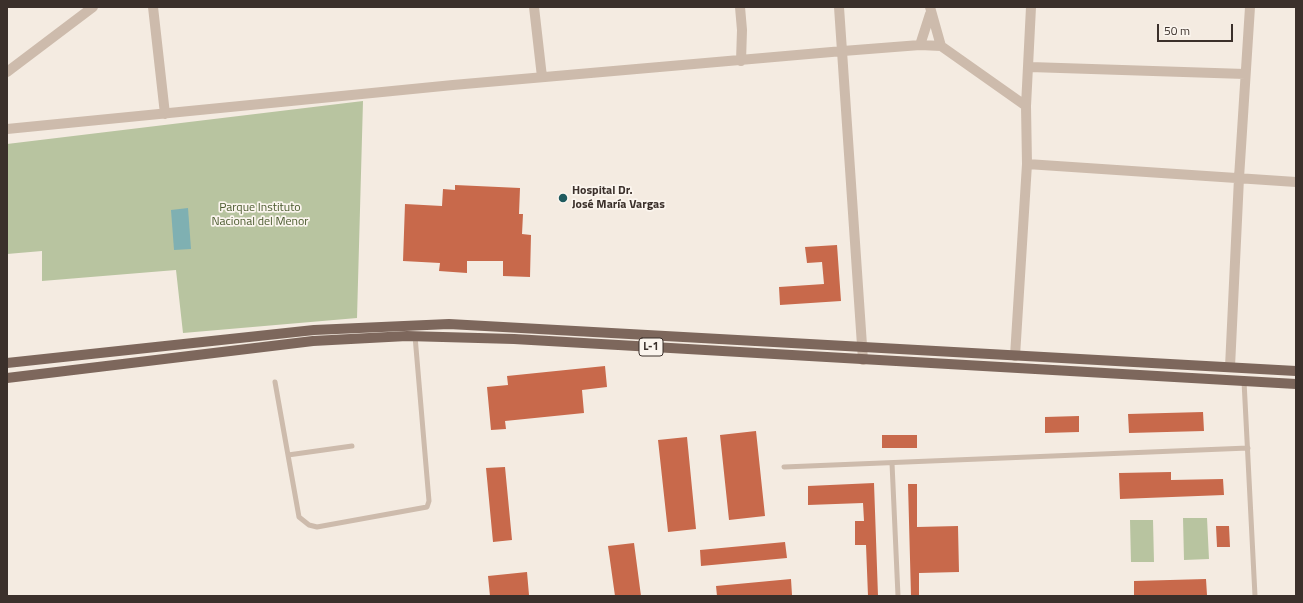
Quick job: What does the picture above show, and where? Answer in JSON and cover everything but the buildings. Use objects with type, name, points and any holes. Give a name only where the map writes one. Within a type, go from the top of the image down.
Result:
[{"type":"main road","name":"L-1","points":[[7,363],[314,330],[450,324],[862,346],[1015,356],[1230,366],[1296,371]]},
{"type":"main road","name":"L-1","points":[[7,378],[313,341],[415,336],[514,339],[1296,384]]},
{"type":"street","points":[[7,72],[94,7]]},
{"type":"street","points":[[153,7],[165,114]]},
{"type":"street","points":[[534,7],[542,78]]},
{"type":"street","points":[[740,7],[742,30],[741,61]]},
{"type":"street","points":[[839,7],[844,51],[863,360]]},
{"type":"street","points":[[1015,356],[1027,164],[1026,106],[1030,66],[1031,7]]},
{"type":"street","points":[[1230,366],[1238,178],[1250,7]]},
{"type":"street","points":[[920,44],[930,11]]},
{"type":"street","points":[[930,11],[941,46]]},
{"type":"street","points":[[7,129],[920,44],[941,46],[1026,106]]},
{"type":"street","points":[[1030,66],[1245,74]]},
{"type":"street","points":[[1027,164],[1296,182]]},
{"type":"lane","points":[[275,382],[299,517],[309,525],[317,528],[427,507],[429,501],[415,336]]},
{"type":"lane","points":[[1244,381],[1255,596]]},
{"type":"lane","points":[[288,455],[352,446]]},
{"type":"lane","points":[[784,468],[1248,448]]},
{"type":"lane","points":[[892,463],[898,596]]},
{"type":"green space","name":"Parque Instituto Nacional del Menor","points":[[363,101],[357,318],[183,333],[176,270],[42,281],[42,251],[7,254],[7,144]]},
{"type":"green space","points":[[1183,518],[1207,518],[1209,559],[1184,560]]},
{"type":"green space","points":[[1130,520],[1153,520],[1154,562],[1131,562]]},
{"type":"water","points":[[188,208],[191,249],[174,250],[171,210]]},
{"type":"place","name":"Hospital Dr. José María Vargas","points":[[563,198]]}]
